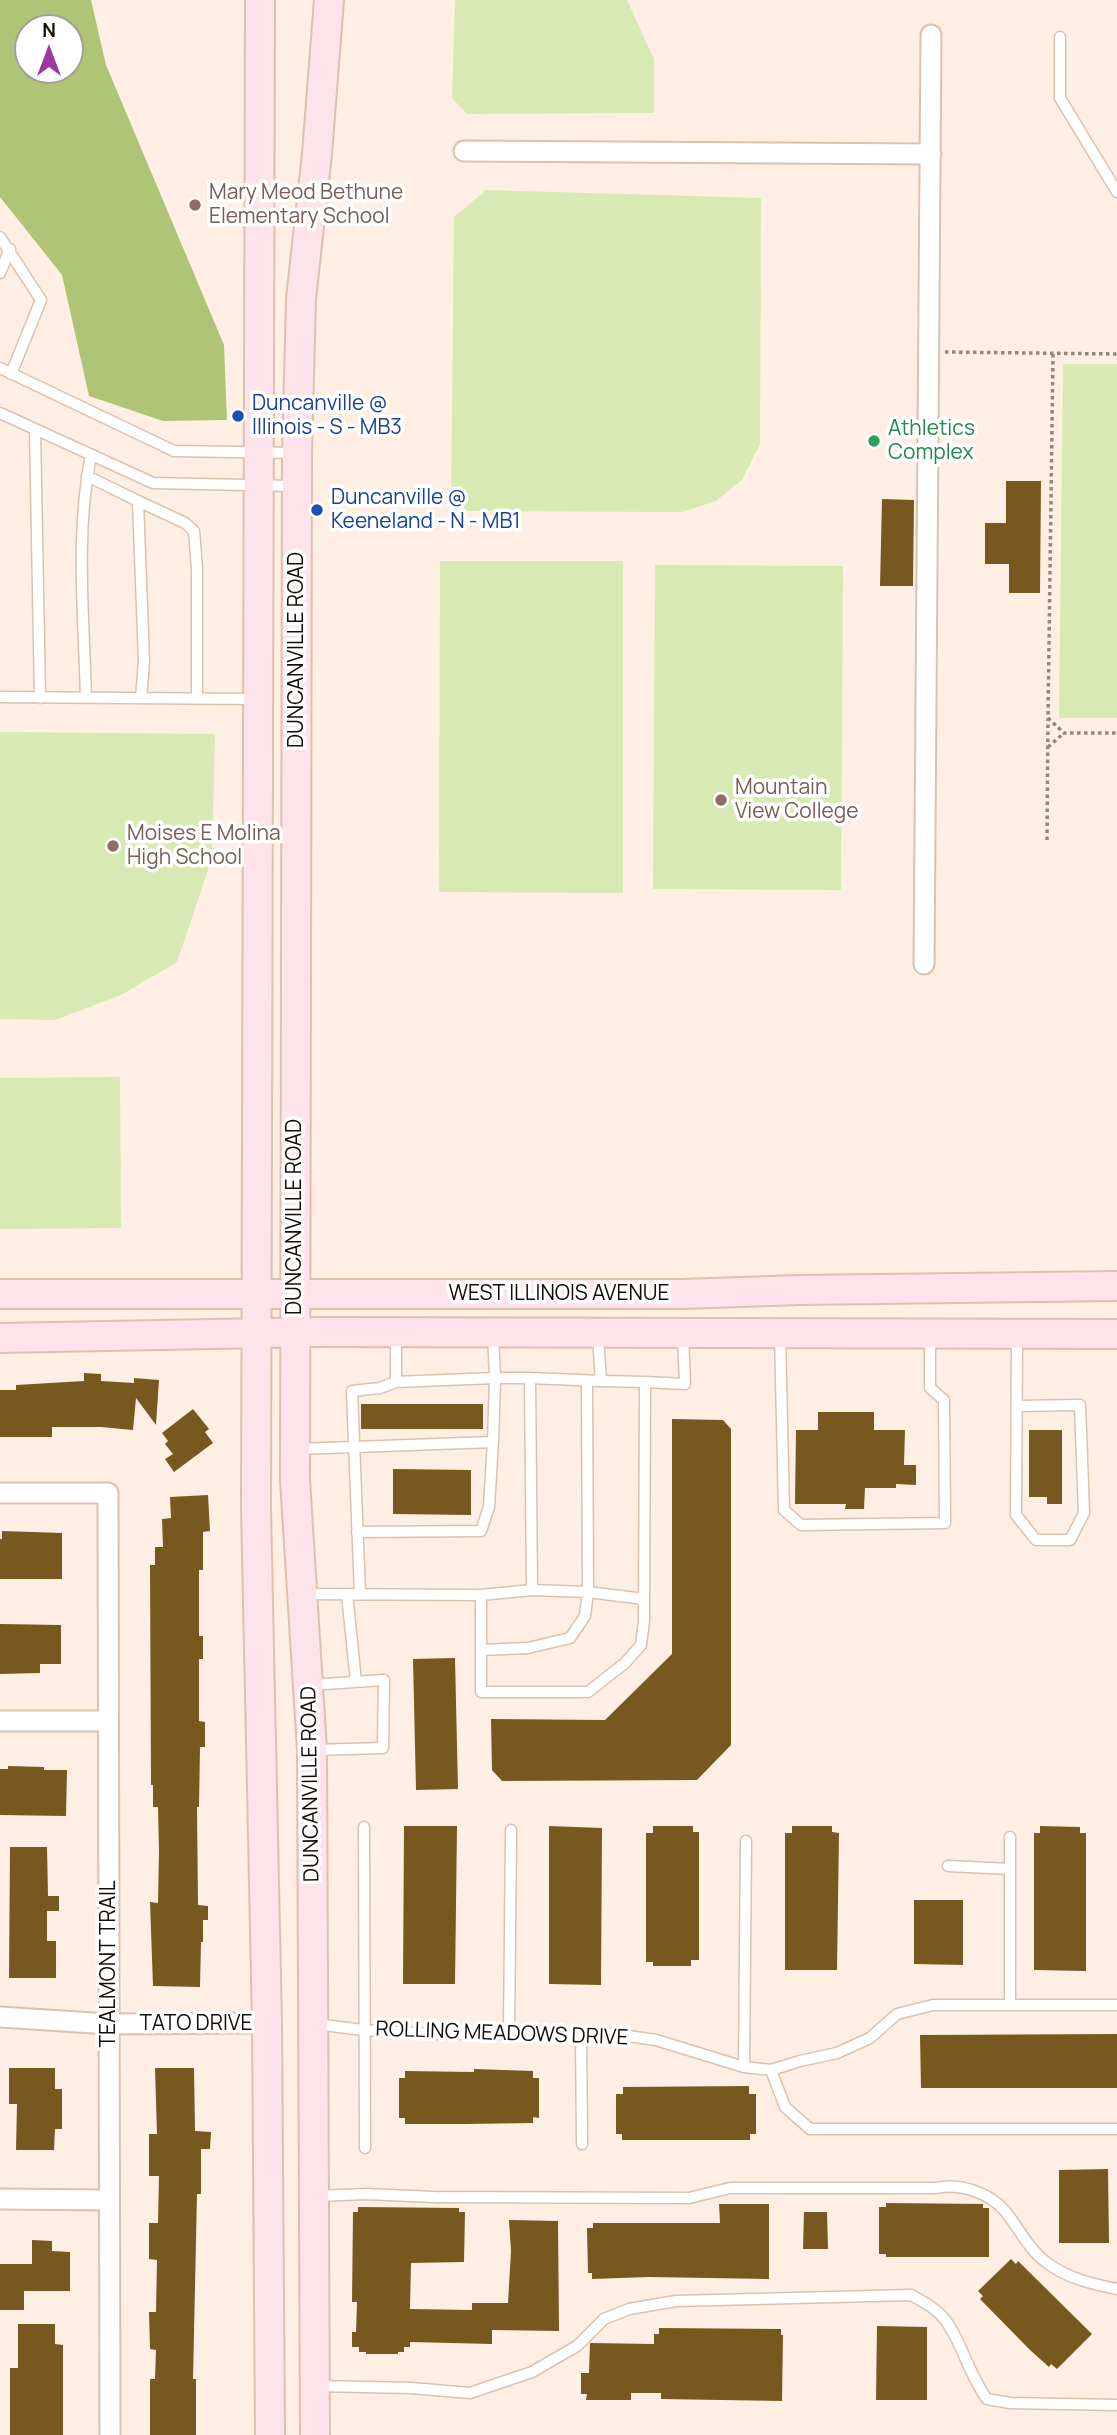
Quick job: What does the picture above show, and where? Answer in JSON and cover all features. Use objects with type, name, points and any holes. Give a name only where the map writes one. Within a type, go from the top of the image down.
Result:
[{"type":"main road","name":"DUNCANVILLE ROAD","points":[[260,0],[261,486],[255,1332],[267,2023],[270,2435]]},
{"type":"main road","name":"DUNCANVILLE ROAD","points":[[315,2435],[312,1751],[295,1449],[297,453],[301,299],[317,154],[329,0]]},
{"type":"main road","points":[[1016,1286],[1017,1334]]},
{"type":"main road","name":"WEST ILLINOIS AVENUE","points":[[0,1294],[682,1294],[1117,1286]]},
{"type":"main road","points":[[682,1294],[683,1333]]},
{"type":"main road","name":"WEST ILLINOIS AVENUE","points":[[0,1338],[255,1332],[1117,1334]]},
{"type":"main road","points":[[267,2023],[314,2024]]},
{"type":"main road","points":[[270,2390],[315,2386]]},
{"type":"street","points":[[924,964],[932,35]]},
{"type":"street","points":[[464,151],[931,154]]},
{"type":"street","name":"TEALMONT TRAIL","points":[[0,1493],[108,1493],[110,2435]]},
{"type":"street","points":[[0,1721],[108,1721]]},
{"type":"street","name":"TATO DRIVE","points":[[0,2017],[109,2024],[267,2023]]},
{"type":"street","points":[[0,2199],[109,2200]]},
{"type":"lane","points":[[1060,37],[1060,98],[1117,192]]},
{"type":"lane","points":[[0,236],[41,300],[11,374]]},
{"type":"lane","points":[[0,273],[10,249]]},
{"type":"lane","points":[[0,368],[174,451],[297,453]]},
{"type":"lane","points":[[0,412],[153,483],[297,486]]},
{"type":"lane","points":[[35,429],[40,698]]},
{"type":"lane","points":[[86,698],[82,520],[92,455]]},
{"type":"lane","points":[[87,476],[185,523],[194,531],[197,569],[197,699]]},
{"type":"lane","points":[[138,501],[144,662],[141,698]]},
{"type":"lane","points":[[0,697],[259,699]]},
{"type":"lane","points":[[396,1333],[396,1382]]},
{"type":"lane","points":[[357,1532],[481,1531],[489,1507],[493,1442],[493,1333]]},
{"type":"lane","points":[[598,1333],[601,1381]]},
{"type":"lane","points":[[360,1594],[352,1391],[380,1388],[396,1382],[495,1378],[685,1384],[683,1333]]},
{"type":"lane","points":[[780,1334],[784,1510],[801,1525],[945,1523],[944,1400],[930,1388],[930,1334]]},
{"type":"lane","points":[[1017,1334],[1016,1515],[1036,1539],[1070,1540],[1084,1513],[1080,1405],[1017,1406]]},
{"type":"lane","points":[[530,1378],[531,1590]]},
{"type":"lane","points":[[481,1650],[528,1648],[570,1638],[585,1616],[588,1592],[587,1381]]},
{"type":"lane","points":[[481,1595],[481,1692],[589,1692],[625,1663],[641,1645],[644,1599],[645,1382]]},
{"type":"lane","points":[[295,1449],[493,1442]]},
{"type":"lane","points":[[302,1594],[481,1595],[531,1590],[588,1592],[644,1599]]},
{"type":"lane","points":[[347,1594],[356,1682]]},
{"type":"lane","points":[[309,1685],[384,1680],[383,1748],[312,1751]]},
{"type":"lane","points":[[364,1827],[365,2148]]},
{"type":"lane","points":[[509,2034],[511,1830]]},
{"type":"lane","points":[[1010,1837],[1010,2005]]},
{"type":"lane","points":[[744,2067],[746,1841]]},
{"type":"lane","points":[[948,1866],[1010,1869]]},
{"type":"lane","name":"ROLLING MEADOWS DRIVE","points":[[314,2024],[431,2034],[614,2034],[656,2040],[744,2067],[771,2070],[837,2053],[870,2038],[897,2014],[933,2005],[1117,2005]]},
{"type":"lane","points":[[581,2034],[582,2144]]},
{"type":"lane","points":[[771,2070],[785,2108],[810,2129],[1117,2129]]},
{"type":"lane","points":[[315,2196],[366,2194],[434,2197],[689,2198],[730,2188],[958,2186],[981,2194],[1004,2209],[1045,2262],[1066,2274],[1117,2288]]},
{"type":"lane","points":[[315,2386],[411,2388],[470,2393],[532,2372],[577,2346],[604,2319],[641,2307],[676,2301],[911,2295],[930,2305],[946,2321],[975,2383],[987,2399],[1010,2403],[1117,2405]]},
{"type":"path","points":[[929,352],[1117,354]]},
{"type":"path","points":[[1047,840],[1053,354]]},
{"type":"path","points":[[1048,718],[1065,733]]},
{"type":"path","points":[[1048,747],[1065,733],[1117,733]]},
{"type":"green space","points":[[0,0],[91,0],[106,65],[224,345],[227,420],[163,421],[89,396],[62,275],[0,197]]},
{"type":"green space","points":[[455,0],[627,0],[654,59],[654,113],[467,114],[452,98]]},
{"type":"green space","points":[[486,190],[761,198],[760,444],[742,480],[716,501],[682,512],[451,511],[454,217]]},
{"type":"green space","points":[[1063,364],[1117,364],[1117,718],[1059,718]]},
{"type":"green space","points":[[440,561],[623,561],[623,893],[439,892]]},
{"type":"green space","points":[[655,565],[843,566],[841,890],[653,889]]},
{"type":"green space","points":[[0,732],[215,734],[212,858],[177,962],[121,995],[55,1020],[0,1019]]},
{"type":"green space","points":[[120,1077],[121,1228],[0,1229],[0,1078]]},
{"type":"building","points":[[1006,481],[1041,481],[1040,593],[1009,593],[1009,564],[985,564],[985,523],[1006,523]]},
{"type":"building","points":[[882,499],[914,500],[913,586],[880,586]]},
{"type":"building","points":[[84,1373],[101,1374],[101,1381],[134,1383],[134,1378],[159,1380],[156,1425],[136,1398],[133,1430],[52,1427],[52,1437],[0,1437],[0,1390],[16,1390],[16,1385],[84,1381]]},
{"type":"building","points":[[361,1404],[483,1404],[483,1429],[361,1429]]},
{"type":"building","points":[[193,1409],[209,1429],[205,1432],[213,1443],[174,1472],[165,1459],[173,1454],[165,1444],[168,1441],[162,1433]]},
{"type":"building","points":[[818,1412],[874,1412],[874,1430],[905,1430],[904,1465],[916,1465],[916,1485],[896,1484],[896,1488],[865,1488],[864,1509],[845,1509],[846,1504],[795,1504],[796,1430],[818,1430]]},
{"type":"building","points":[[672,1419],[723,1420],[731,1429],[731,1745],[697,1780],[502,1781],[492,1770],[491,1719],[605,1720],[672,1654]]},
{"type":"building","points":[[1029,1430],[1062,1430],[1062,1504],[1047,1504],[1047,1497],[1029,1497]]},
{"type":"building","points":[[393,1469],[471,1470],[471,1515],[393,1514]]},
{"type":"building","points":[[208,1495],[210,1531],[203,1532],[203,1570],[199,1570],[199,1636],[203,1636],[203,1659],[199,1659],[199,1721],[205,1722],[205,1747],[200,1747],[197,1807],[198,1905],[208,1906],[208,1920],[203,1920],[200,1987],[153,1986],[150,1902],[158,1903],[159,1851],[158,1807],[153,1807],[151,1785],[150,1565],[155,1565],[155,1547],[163,1547],[162,1519],[171,1518],[170,1497]]},
{"type":"building","points":[[2,1531],[62,1533],[62,1579],[0,1579]]},
{"type":"building","points":[[0,1624],[61,1625],[61,1664],[40,1664],[40,1673],[0,1674]]},
{"type":"building","points":[[455,1658],[458,1789],[416,1790],[413,1659]]},
{"type":"building","points":[[8,1766],[67,1770],[66,1816],[0,1815],[0,1769],[8,1769]]},
{"type":"building","points":[[404,1826],[457,1826],[455,1984],[403,1984]]},
{"type":"building","points":[[549,1826],[602,1828],[601,1985],[549,1984]]},
{"type":"building","points":[[653,1826],[693,1826],[693,1832],[699,1832],[699,1960],[691,1960],[691,1966],[653,1966],[653,1962],[646,1962],[646,1833],[653,1833]]},
{"type":"building","points":[[792,1826],[832,1826],[832,1832],[839,1833],[837,1970],[785,1970],[785,1833],[792,1833]]},
{"type":"building","points":[[1040,1826],[1080,1827],[1080,1833],[1086,1833],[1086,1971],[1034,1970],[1034,1833],[1040,1833]]},
{"type":"building","points":[[10,1847],[47,1847],[48,1896],[59,1896],[59,1911],[47,1911],[47,1941],[56,1941],[56,1978],[9,1978]]},
{"type":"building","points":[[914,1900],[963,1900],[963,1965],[914,1964]]},
{"type":"building","points":[[1117,2034],[1117,2088],[921,2088],[920,2035]]},
{"type":"building","points":[[9,2068],[55,2068],[55,2089],[62,2089],[62,2129],[55,2129],[54,2150],[16,2150],[17,2104],[9,2104]]},
{"type":"building","points":[[155,2068],[194,2068],[195,2131],[211,2132],[210,2149],[201,2149],[201,2194],[197,2194],[193,2379],[196,2379],[196,2435],[150,2435],[150,2379],[155,2379],[156,2350],[150,2349],[149,2312],[156,2312],[157,2260],[149,2259],[149,2223],[158,2223],[159,2176],[149,2176],[149,2134],[157,2134]]},
{"type":"building","points":[[474,2069],[533,2071],[533,2078],[539,2078],[539,2118],[533,2117],[533,2123],[405,2124],[405,2118],[399,2118],[399,2078],[405,2078],[405,2071],[474,2072]]},
{"type":"building","points":[[749,2086],[749,2094],[756,2094],[756,2134],[750,2134],[750,2140],[622,2140],[622,2134],[616,2134],[616,2094],[623,2094],[623,2087]]},
{"type":"building","points":[[1108,2169],[1109,2243],[1059,2243],[1059,2170]]},
{"type":"building","points":[[886,2203],[983,2204],[983,2208],[989,2208],[989,2257],[886,2257],[886,2254],[879,2254],[879,2207],[886,2207]]},
{"type":"building","points":[[719,2204],[769,2204],[769,2279],[592,2279],[592,2273],[588,2273],[587,2228],[593,2228],[593,2223],[720,2223]]},
{"type":"building","points":[[358,2207],[459,2208],[459,2212],[465,2212],[464,2262],[411,2263],[410,2309],[472,2310],[472,2303],[508,2303],[511,2251],[509,2220],[558,2221],[559,2331],[492,2330],[492,2344],[410,2342],[410,2347],[404,2347],[404,2352],[398,2354],[359,2352],[359,2347],[352,2347],[352,2332],[356,2332],[357,2302],[352,2302],[353,2212],[358,2212]]},
{"type":"building","points":[[804,2212],[827,2212],[828,2249],[803,2249]]},
{"type":"building","points":[[32,2240],[52,2241],[52,2251],[70,2252],[70,2291],[24,2291],[24,2310],[0,2310],[0,2264],[32,2264]]},
{"type":"building","points":[[1011,2259],[1016,2264],[1018,2261],[1092,2334],[1057,2369],[1051,2364],[1049,2367],[1030,2350],[980,2299],[983,2296],[978,2291]]},
{"type":"building","points":[[18,2324],[55,2324],[55,2344],[63,2345],[63,2435],[10,2435],[10,2368],[18,2368]]},
{"type":"building","points":[[877,2326],[927,2327],[927,2400],[876,2400]]},
{"type":"building","points":[[659,2328],[781,2329],[782,2401],[661,2399],[661,2393],[631,2393],[631,2400],[586,2400],[587,2394],[581,2394],[581,2373],[589,2373],[590,2343],[654,2344],[654,2334],[659,2334]]},
{"type":"place","name":"Mary Meod Bethune Elementary School","points":[[195,205]]},
{"type":"place","name":"Duncanville @ Illinois - S - MB3","points":[[238,416]]},
{"type":"place","name":"Athletics Complex","points":[[874,441]]},
{"type":"place","name":"Duncanville @ Keeneland - N - MB1","points":[[317,510]]},
{"type":"place","name":"Mountain View College","points":[[721,800]]},
{"type":"place","name":"Moises E Molina High School","points":[[113,846]]}]
